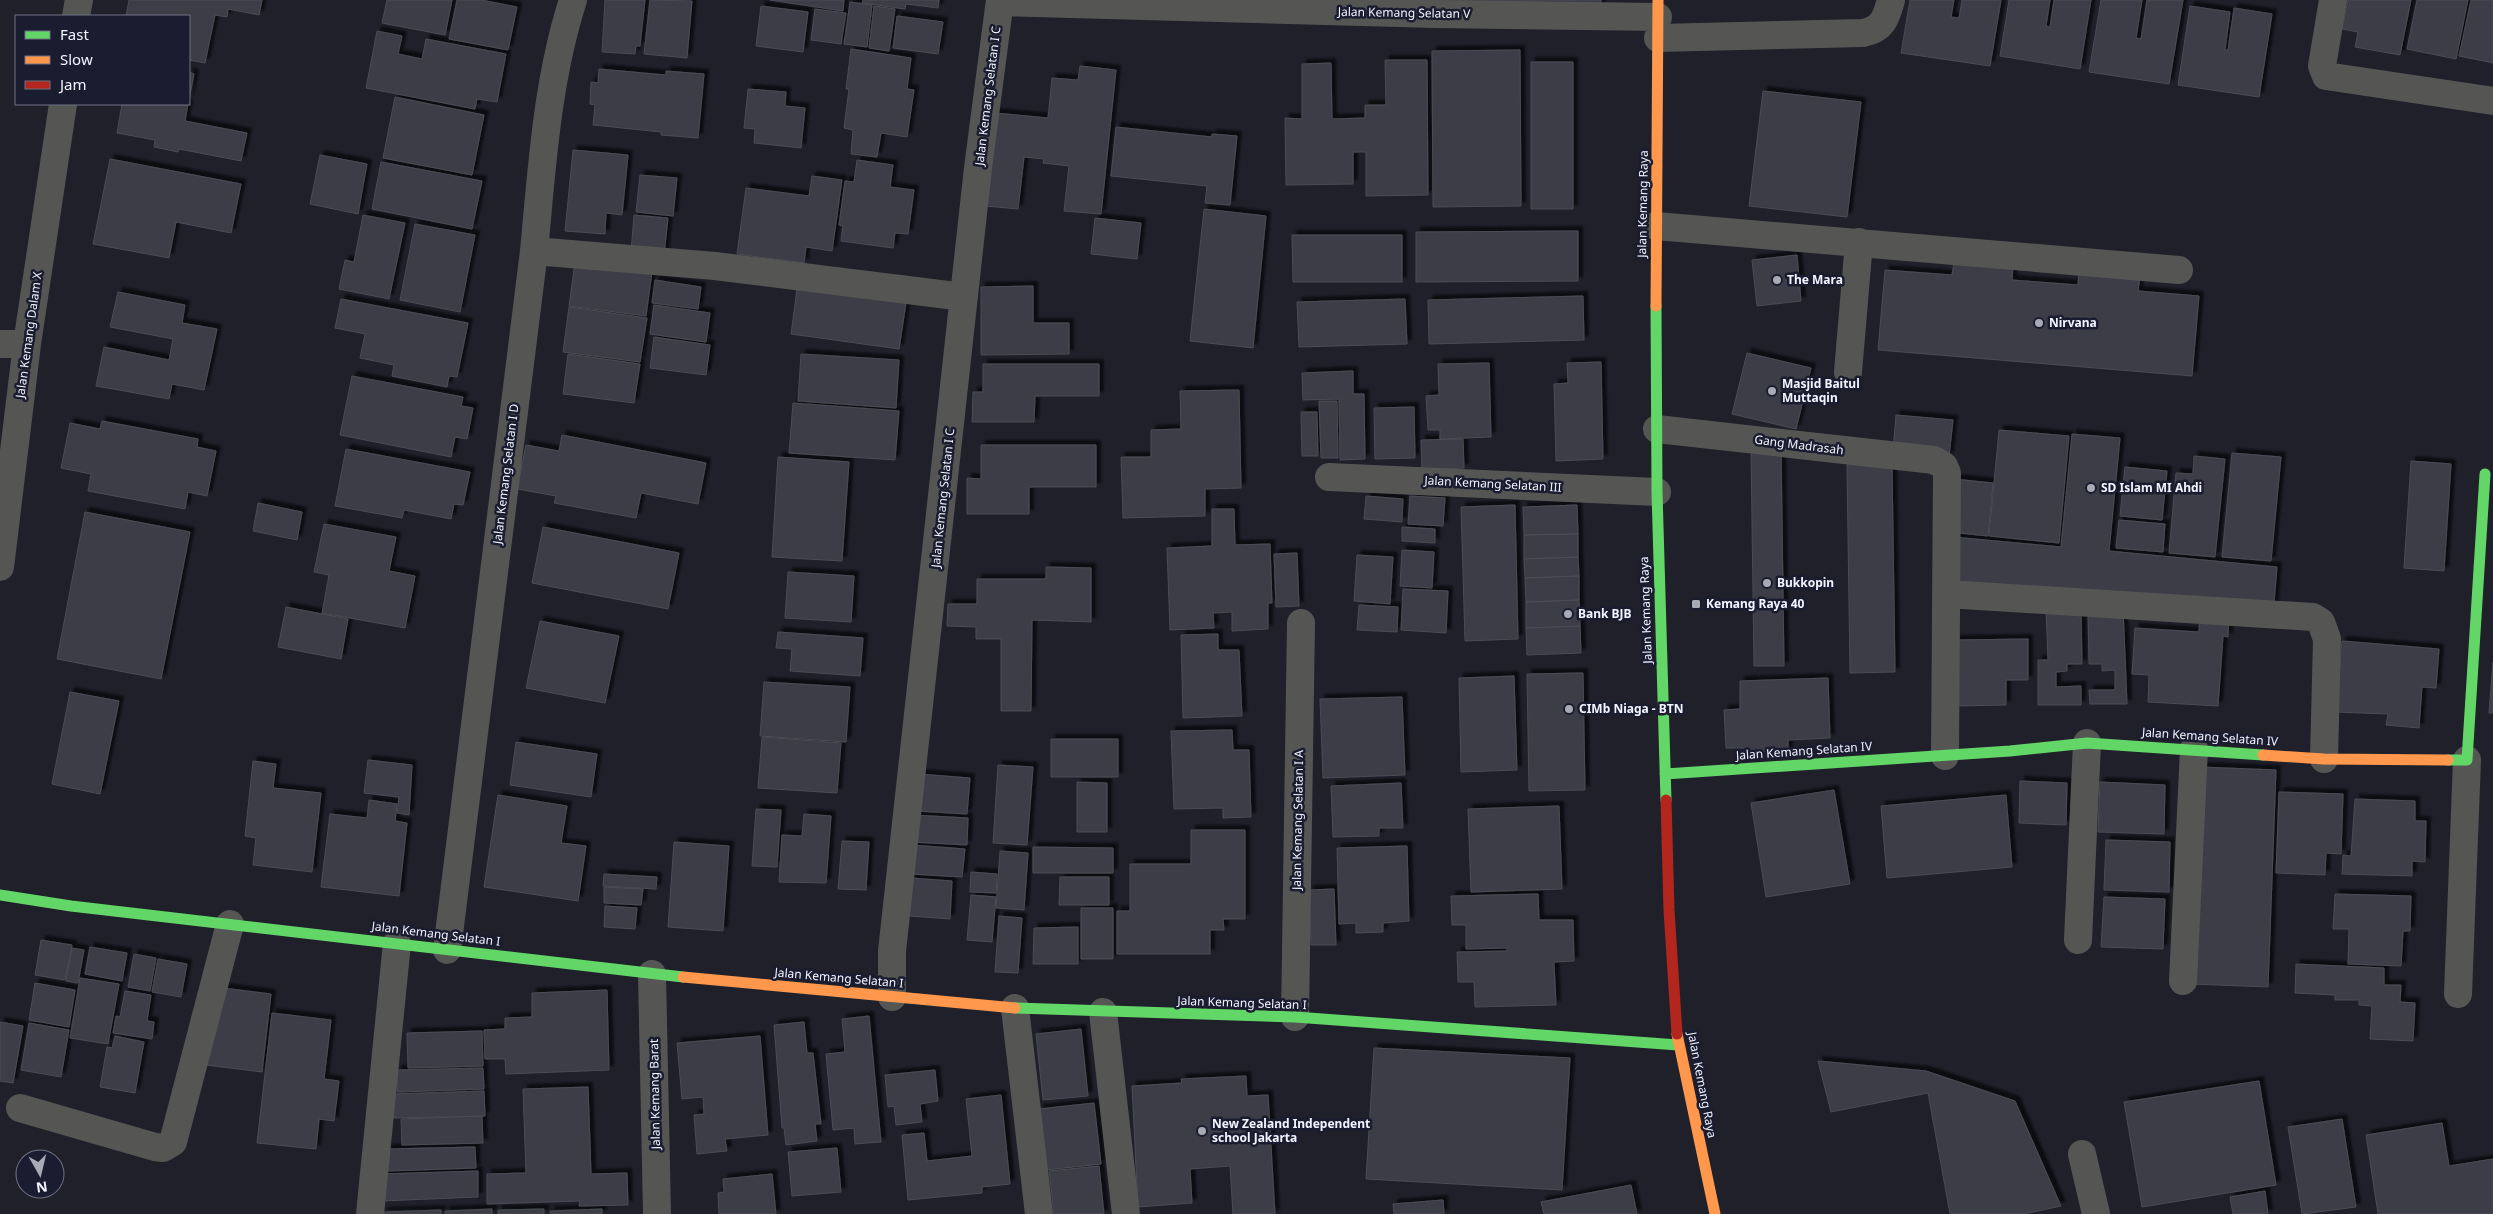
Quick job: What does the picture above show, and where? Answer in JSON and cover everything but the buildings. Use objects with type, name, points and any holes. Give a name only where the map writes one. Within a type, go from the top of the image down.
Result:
[{"type":"street","points":[[76,15],[79,0]]},
{"type":"street","name":"Jalan Kemang Selatan I D","points":[[447,950],[534,251],[545,136],[554,74],[563,32],[573,0]]},
{"type":"street","name":"Jalan Kemang Selatan V","points":[[1000,1],[1436,7],[1658,18],[1863,33],[1872,32],[1884,23],[1891,0]]},
{"type":"street","points":[[2333,0],[2322,66],[2326,76],[2493,101]]},
{"type":"street","name":"Jalan Kemang Selatan I C","points":[[892,997],[892,951],[978,168],[1000,1]]},
{"type":"street","name":"Jalan Kemang Raya","points":[[1658,18],[1656,226],[1657,492],[1669,910],[1678,1044],[1716,1214]]},
{"type":"street","name":"Jalan Kemang Dalam X","points":[[0,568],[27,344],[63,105]]},
{"type":"street","points":[[1656,226],[2179,270]]},
{"type":"street","points":[[1848,372],[1859,242]]},
{"type":"street","points":[[534,251],[714,266],[964,297]]},
{"type":"street","points":[[0,344],[27,344]]},
{"type":"street","name":"Gang Madrasah","points":[[1657,429],[1940,463],[1947,473],[1947,594]]},
{"type":"street","points":[[2458,994],[2467,760],[2485,474]]},
{"type":"street","name":"Jalan Kemang Selatan III","points":[[1329,477],[1657,492]]},
{"type":"street","points":[[1945,756],[1947,594],[2313,617],[2321,622],[2327,639],[2324,759]]},
{"type":"street","name":"Jalan Kemang Selatan I A","points":[[1295,1018],[1302,623]]},
{"type":"street","points":[[2078,940],[2087,743]]},
{"type":"street","name":"Jalan Kemang Selatan IV","points":[[1664,774],[1945,756],[2087,743],[2324,759],[2467,760]]},
{"type":"street","points":[[2183,981],[2194,749]]},
{"type":"street","name":"Jalan Kemang Selatan I","points":[[0,895],[652,974],[1015,1008],[1295,1018],[1678,1044]]},
{"type":"street","points":[[20,1108],[155,1147],[163,1148],[173,1142],[230,924]]},
{"type":"street","points":[[370,1214],[397,943]]},
{"type":"street","name":"Jalan Kemang Barat","points":[[652,974],[657,1214]]},
{"type":"street","points":[[1015,1008],[1039,1214]]},
{"type":"street","points":[[1104,1012],[1126,1214]]},
{"type":"street","points":[[2082,1154],[2096,1214]]},
{"type":"traffic: fast","points":[[1656,306],[1657,492],[1666,800]]},
{"type":"traffic: fast","points":[[2448,760],[2467,760],[2485,474]]},
{"type":"traffic: fast","points":[[1665,774],[2010,751],[2087,743],[2263,755]]},
{"type":"traffic: fast","points":[[0,895],[71,906],[683,977]]},
{"type":"traffic: fast","points":[[1015,1008],[1295,1017],[1678,1045]]},
{"type":"traffic: slow","points":[[1656,306],[1658,0]]},
{"type":"traffic: slow","points":[[2263,755],[2324,759],[2448,760]]},
{"type":"traffic: slow","points":[[683,977],[1015,1008]]},
{"type":"traffic: slow","points":[[1677,1034],[1715,1214]]},
{"type":"traffic: jam","points":[[1666,800],[1669,910],[1677,1034]]},
{"type":"place","name":"The Mara","points":[[1777,280]]},
{"type":"place","name":"Nirvana","points":[[2039,323]]},
{"type":"place","name":"Masjid Baitul Muttaqin","points":[[1772,391]]},
{"type":"place","name":"SD Islam MI Ahdi","points":[[2091,488]]},
{"type":"place","name":"Bukkopin","points":[[1767,583]]},
{"type":"place","name":"Kemang Raya 40","points":[[1696,604]]},
{"type":"place","name":"Bank BJB","points":[[1568,614]]},
{"type":"place","name":"CIMb Niaga - BTN","points":[[1569,709]]},
{"type":"place","name":"New Zealand Independent school Jakarta","points":[[1202,1131]]}]
